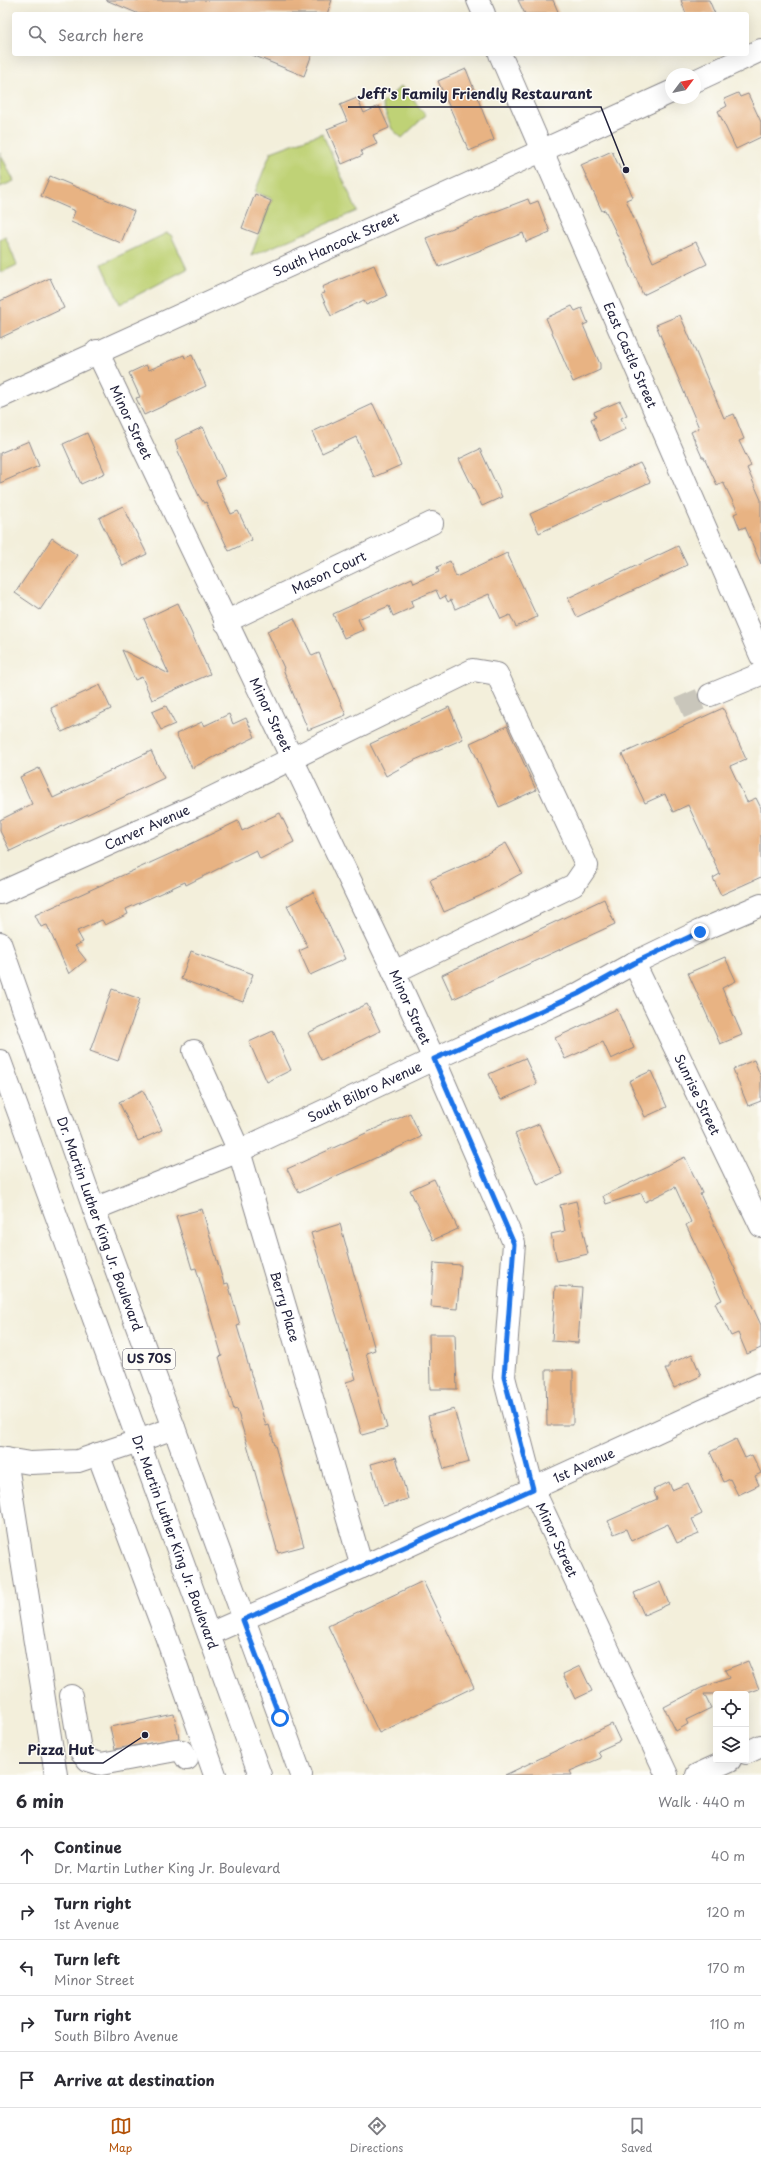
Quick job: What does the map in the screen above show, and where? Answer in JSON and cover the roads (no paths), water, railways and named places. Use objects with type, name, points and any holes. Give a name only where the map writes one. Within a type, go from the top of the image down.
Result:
[{"type":"street","points":[[478,0],[483,12]]},
{"type":"street","points":[[749,55],[761,50]]},
{"type":"street","name":"East Castle Street","points":[[501,56],[541,152],[761,656]]},
{"type":"street","points":[[701,77],[748,56]]},
{"type":"street","name":"South Hancock Street","points":[[0,397],[96,352],[665,95]]},
{"type":"street","name":"Minor Street","points":[[96,352],[394,972],[434,1059],[514,1244],[504,1377],[533,1489],[667,1775]]},
{"type":"street","name":"Mason Court","points":[[225,622],[432,523]]},
{"type":"street","name":"Carver Avenue","points":[[0,893],[199,804],[473,670],[497,674],[587,866],[574,885],[394,972]]},
{"type":"street","points":[[710,695],[761,674]]},
{"type":"street","name":"South Bilbro Avenue","points":[[94,1209],[239,1151],[434,1059],[578,994],[634,963],[700,932],[761,906]]},
{"type":"street","name":"Dr. Martin Luther King Jr. Boulevard","points":[[0,942],[94,1209],[243,1620],[301,1775]]},
{"type":"street","name":"Sunrise Street","points":[[634,963],[761,1226]]},
{"type":"street","name":"Berry Place","points":[[194,1051],[239,1151],[362,1567]]},
{"type":"street","name":"Dr. Martin Luther King Jr. Boulevard","points":[[0,1061],[260,1775]]},
{"type":"street","name":"1st Avenue","points":[[209,1634],[362,1567],[761,1384]]},
{"type":"street","points":[[56,1775],[3,1459],[30,1463],[78,1461],[174,1428]]},
{"type":"street","points":[[98,1454],[166,1636],[215,1775]]},
{"type":"street","points":[[71,1696],[80,1750],[88,1760],[100,1764],[176,1750],[182,1751],[187,1759]]},
{"type":"street","points":[[749,1752],[761,1746]]},
{"type":"street","points":[[697,1775],[723,1763]]},
{"type":"tunnel","points":[[680,708],[710,695]]},
{"type":"place","name":"Jeff's Family Friendly Restaurant","points":[[626,170]]},
{"type":"place","name":"Pizza Hut","points":[[145,1735]]}]
